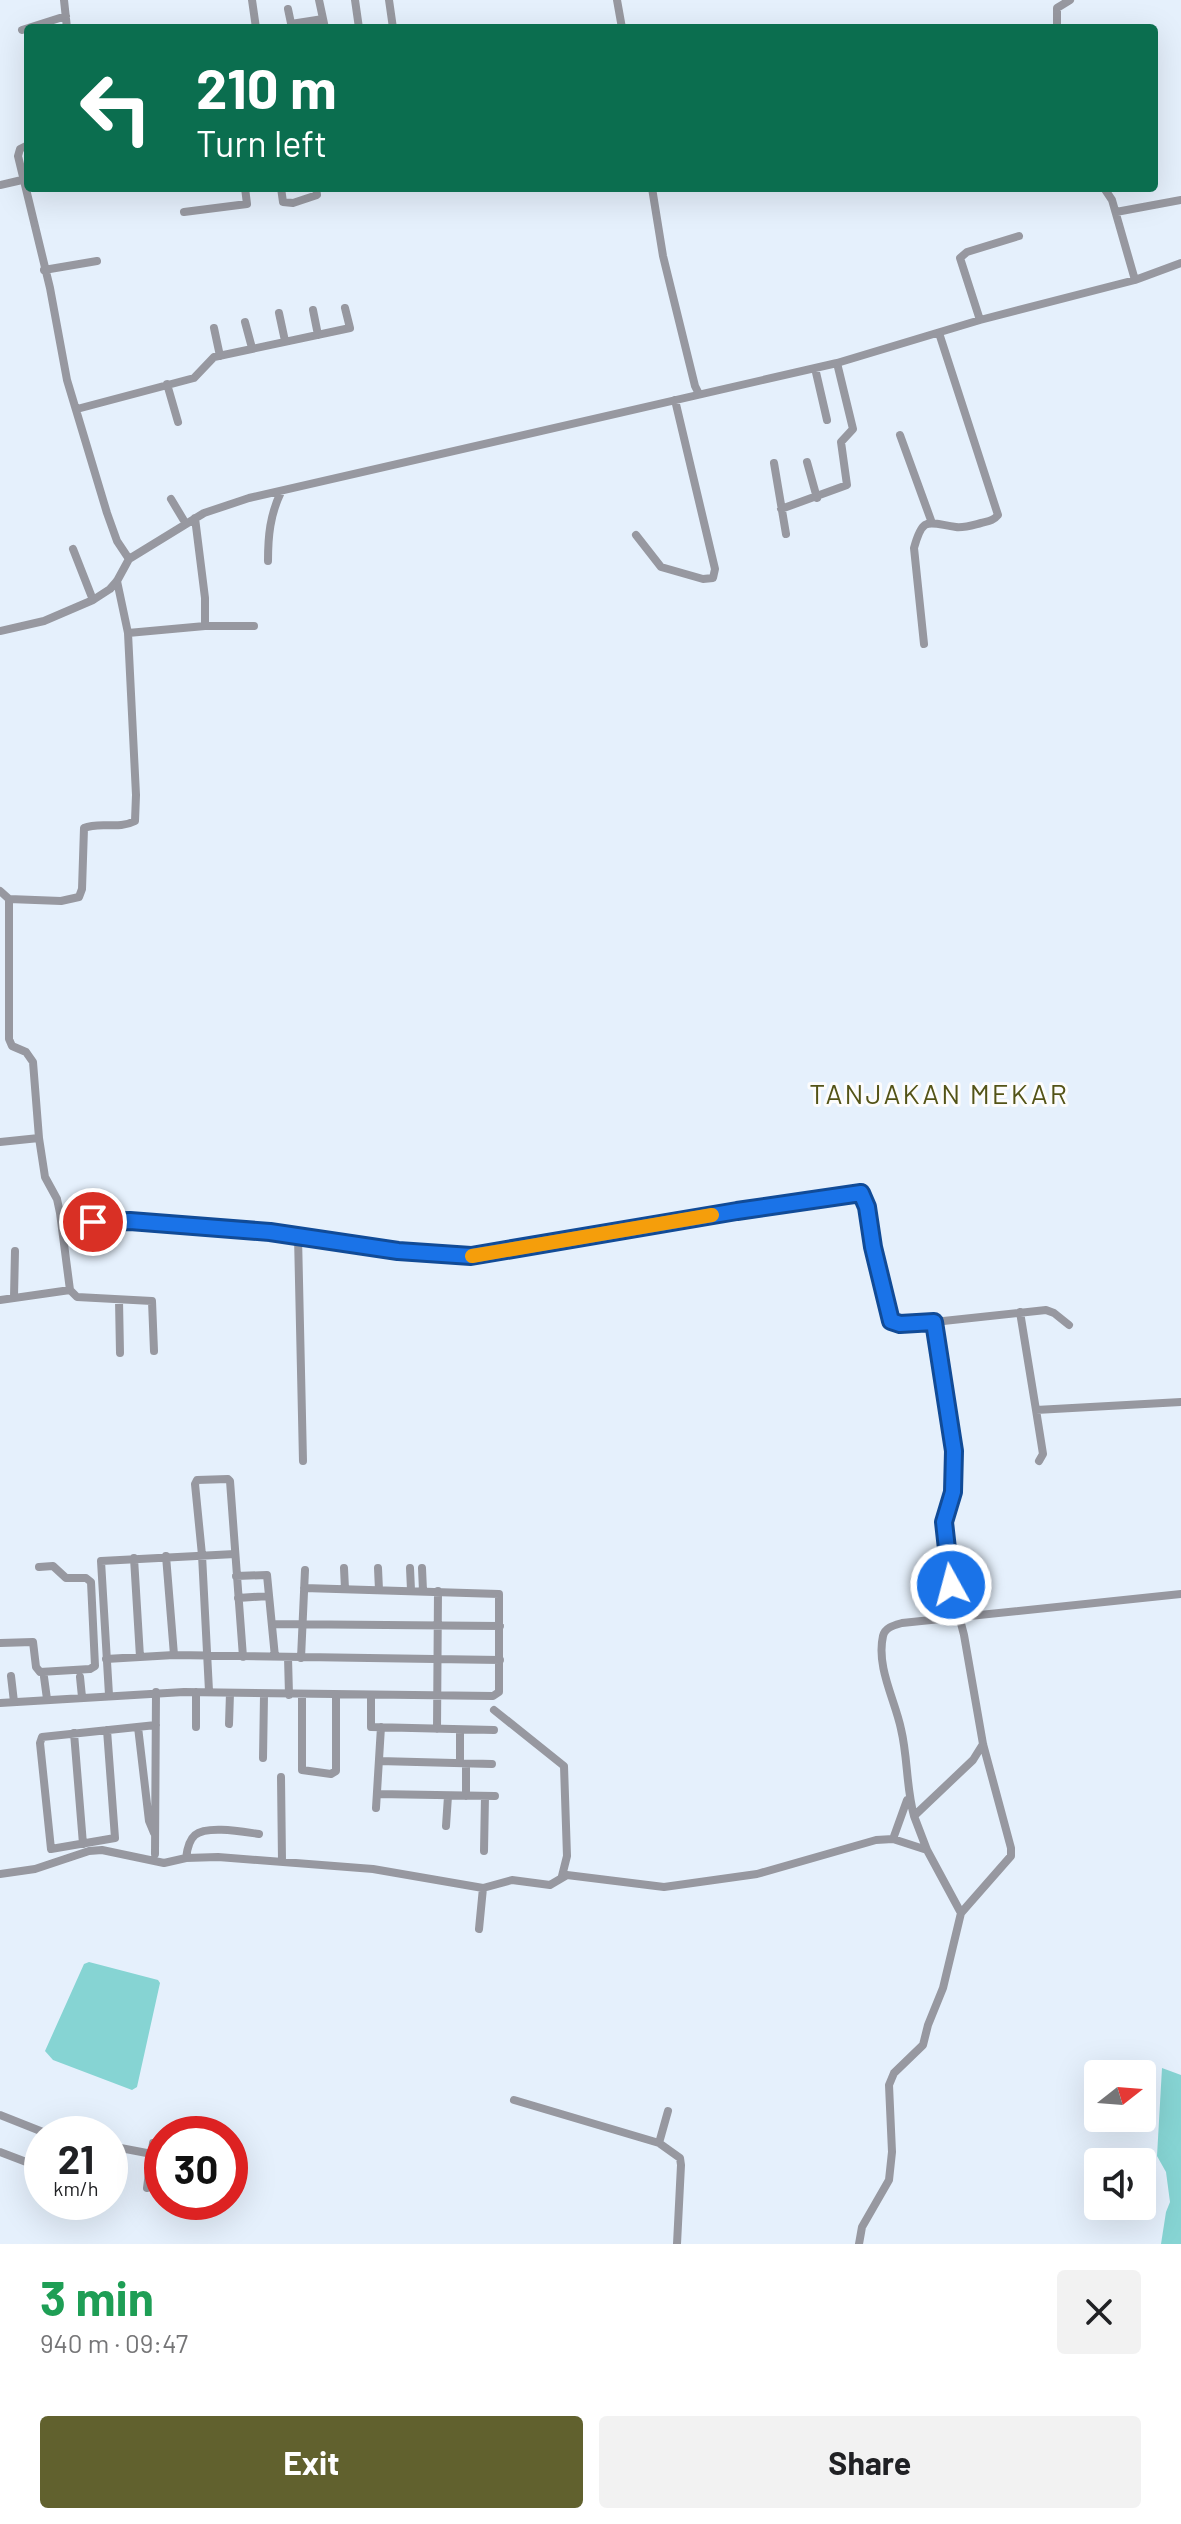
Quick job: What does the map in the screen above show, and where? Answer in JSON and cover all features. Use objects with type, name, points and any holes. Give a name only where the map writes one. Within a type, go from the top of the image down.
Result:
[{"type":"street","points":[[64,0],[67,24]]},
{"type":"street","points":[[252,0],[255,24]]},
{"type":"street","points":[[319,0],[324,24]]},
{"type":"street","points":[[355,0],[358,24]]},
{"type":"street","points":[[389,0],[392,24]]},
{"type":"street","points":[[617,0],[621,24]]},
{"type":"street","points":[[1057,24],[1057,8],[1070,0]]},
{"type":"street","points":[[288,9],[291,24]]},
{"type":"street","points":[[41,24],[66,16]]},
{"type":"street","points":[[24,148],[18,152],[24,188]]},
{"type":"street","points":[[0,185],[22,180]]},
{"type":"street","points":[[25,192],[56,318],[64,367],[107,513],[117,541],[129,559]]},
{"type":"street","points":[[184,212],[247,204],[246,192]]},
{"type":"street","points":[[282,192],[283,202],[293,203],[317,195],[317,192]]},
{"type":"street","points":[[653,192],[674,309],[699,394]]},
{"type":"street","points":[[1106,192],[1116,212],[1135,280]]},
{"type":"street","points":[[1116,212],[1181,200]]},
{"type":"street","points":[[980,320],[960,258],[967,252],[1019,236]]},
{"type":"street","points":[[44,270],[97,261]]},
{"type":"street","points":[[0,631],[44,621],[93,600],[110,589],[129,559],[195,518],[249,498],[837,363],[980,320],[1135,280],[1181,263]]},
{"type":"street","points":[[77,409],[194,378],[214,357],[350,328],[345,308]]},
{"type":"street","points":[[313,310],[318,335]]},
{"type":"street","points":[[279,313],[285,341]]},
{"type":"street","points":[[245,322],[252,348]]},
{"type":"street","points":[[214,328],[220,356]]},
{"type":"street","points":[[924,644],[914,548],[918,533],[925,524],[938,521],[958,527],[993,520],[998,515],[939,333]]},
{"type":"street","points":[[781,509],[847,485],[841,442],[853,429],[837,363]]},
{"type":"street","points":[[815,368],[827,420]]},
{"type":"street","points":[[167,384],[178,422]]},
{"type":"street","points":[[636,535],[661,567],[703,579],[713,578],[715,569],[675,400]]},
{"type":"street","points":[[900,435],[932,523]]},
{"type":"street","points":[[807,462],[817,498]]},
{"type":"street","points":[[774,463],[786,534]]},
{"type":"street","points":[[268,561],[273,509],[281,492]]},
{"type":"street","points":[[171,499],[186,524]]},
{"type":"street","points":[[195,518],[205,598],[205,626]]},
{"type":"street","points":[[73,549],[93,600]]},
{"type":"street","points":[[0,891],[9,899],[61,901],[79,897],[82,889],[84,828],[94,825],[116,827],[135,821],[128,633],[117,581]]},
{"type":"street","points":[[128,633],[205,626],[254,626]]},
{"type":"street","points":[[9,899],[9,1039],[12,1046],[26,1052],[33,1062],[45,1177],[57,1199],[70,1290],[77,1297],[152,1301],[154,1351]]},
{"type":"street","points":[[0,1142],[39,1138]]},
{"type":"street","points":[[62,1224],[121,1220],[298,1236],[398,1251],[471,1256],[861,1193],[867,1207],[891,1321],[900,1324],[934,1322],[1046,1310],[1069,1325]]},
{"type":"street","points":[[298,1236],[303,1461]]},
{"type":"street","points":[[14,1297],[15,1251]]},
{"type":"street","points":[[0,1300],[70,1290]]},
{"type":"street","points":[[119,1300],[120,1353]]},
{"type":"street","points":[[1020,1312],[1043,1454],[1039,1461]]},
{"type":"street","points":[[859,2244],[862,2227],[889,2180],[892,2152],[889,2085],[894,2073],[923,2045],[943,1988],[961,1913],[1011,1856],[983,1744],[951,1585],[944,1522],[953,1492],[954,1451],[934,1322]]},
{"type":"street","points":[[1036,1410],[1181,1402]]},
{"type":"street","points":[[209,1691],[195,1481],[228,1479],[230,1483],[243,1657]]},
{"type":"street","points":[[109,1695],[101,1561],[235,1554]]},
{"type":"street","points":[[166,1556],[174,1655]]},
{"type":"street","points":[[134,1558],[140,1657]]},
{"type":"street","points":[[0,1643],[33,1642],[36,1667],[40,1672],[90,1669],[95,1666],[91,1582],[86,1578],[66,1578],[53,1566],[39,1567]]},
{"type":"street","points":[[344,1568],[345,1589]]},
{"type":"street","points":[[378,1568],[379,1590]]},
{"type":"street","points":[[410,1568],[411,1590]]},
{"type":"street","points":[[422,1568],[423,1591]]},
{"type":"street","points":[[301,1658],[305,1570]]},
{"type":"street","points":[[236,1576],[267,1575],[275,1657]]},
{"type":"street","points":[[0,1703],[156,1692],[496,1695],[499,1692],[499,1594],[304,1588]]},
{"type":"street","points":[[437,1729],[438,1591]]},
{"type":"street","points":[[961,1913],[927,1850],[908,1795],[901,1728],[886,1674],[884,1632],[902,1623],[1181,1594]]},
{"type":"street","points":[[238,1598],[269,1596]]},
{"type":"street","points":[[272,1624],[500,1626]]},
{"type":"street","points":[[106,1659],[207,1655],[500,1660]]},
{"type":"street","points":[[288,1657],[289,1695]]},
{"type":"street","points":[[11,1676],[14,1702]]},
{"type":"street","points":[[44,1677],[47,1699]]},
{"type":"street","points":[[80,1677],[82,1697]]},
{"type":"street","points":[[155,1854],[156,1692]]},
{"type":"street","points":[[196,1692],[196,1727]]},
{"type":"street","points":[[229,1724],[230,1693]]},
{"type":"street","points":[[263,1758],[264,1695]]},
{"type":"street","points":[[302,1695],[302,1770],[331,1774],[336,1768],[336,1695]]},
{"type":"street","points":[[371,1695],[370,1726],[494,1730]]},
{"type":"street","points":[[0,1874],[35,1869],[89,1851],[102,1850],[164,1863],[186,1858],[218,1857],[373,1869],[483,1888],[512,1880],[550,1885],[562,1876],[567,1856],[564,1766],[494,1710]]},
{"type":"street","points":[[107,1730],[115,1838],[54,1849],[49,1845],[42,1737],[47,1735],[156,1725]]},
{"type":"street","points":[[138,1727],[149,1821],[155,1836]]},
{"type":"street","points":[[376,1808],[381,1727]]},
{"type":"street","points":[[460,1730],[466,1796]]},
{"type":"street","points":[[74,1733],[83,1844]]},
{"type":"street","points":[[914,1816],[973,1760],[983,1744]]},
{"type":"street","points":[[379,1761],[492,1764]]},
{"type":"street","points":[[281,1777],[282,1861]]},
{"type":"street","points":[[377,1794],[490,1796],[484,1851]]},
{"type":"street","points":[[893,1839],[905,1812],[908,1795]]},
{"type":"street","points":[[446,1826],[448,1796]]},
{"type":"street","points":[[186,1858],[192,1837],[198,1832],[222,1830],[259,1834]]},
{"type":"street","points":[[562,1876],[664,1887],[757,1874],[876,1840],[893,1839],[927,1850]]},
{"type":"street","points":[[479,1929],[483,1888]]},
{"type":"street","points":[[514,2100],[659,2143],[680,2158],[677,2244]]},
{"type":"street","points":[[659,2143],[668,2111]]},
{"type":"street","points":[[0,2115],[24,2124]]},
{"type":"street","points":[[0,2152],[24,2161]]},
{"type":"shaded area","points":[[89,1962],[160,1983],[137,2087],[132,2090],[53,2060],[45,2051],[84,1964]]},
{"type":"shaded area","points":[[1162,2068],[1181,2075],[1181,2244],[1161,2244],[1170,2202],[1166,2172],[1157,2156]]},
{"type":"slow traffic","points":[[472,1256],[712,1215]]},
{"type":"district","name":"TANJAKAN MEKAR","points":[[939,1094]]},
{"type":"route","points":[[93,1222],[130,1221],[270,1232],[398,1251],[471,1256],[861,1193],[867,1207],[891,1321],[900,1324],[934,1322],[955,1466],[953,1492],[944,1522],[951,1585]]}]
